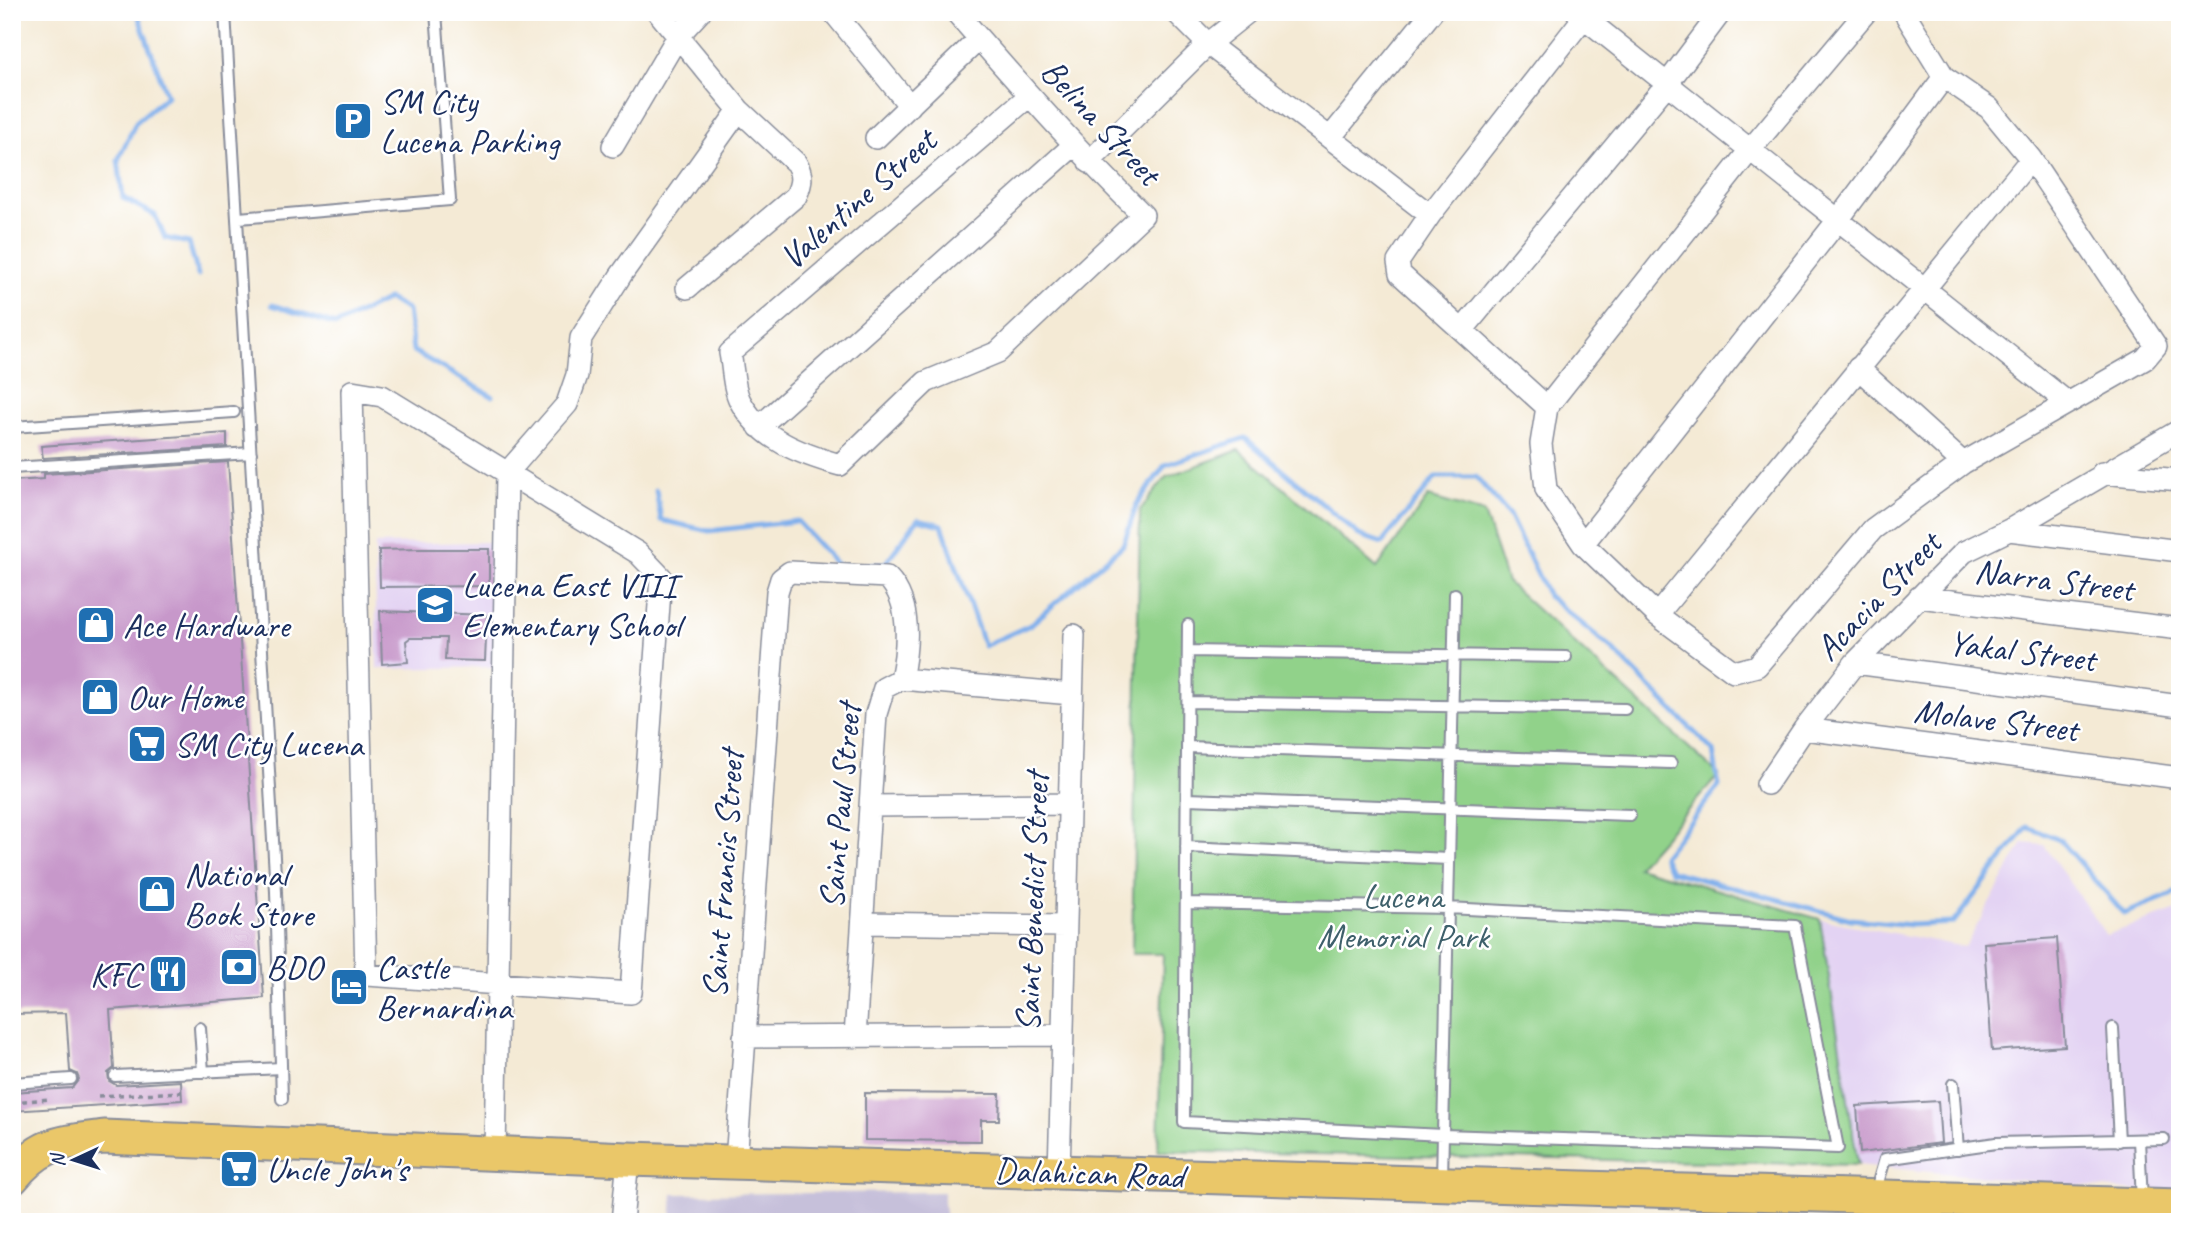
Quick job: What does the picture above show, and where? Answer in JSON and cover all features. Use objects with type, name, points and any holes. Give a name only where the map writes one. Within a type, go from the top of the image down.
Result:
[{"type":"main road","name":"Dalahican Road","points":[[12,1178],[29,1157],[44,1149],[63,1142],[104,1138],[628,1159],[2180,1206]]},
{"type":"street","points":[[658,12],[739,110],[796,163],[802,172],[802,184],[796,196],[687,288]]},
{"type":"street","points":[[613,146],[678,36],[700,12]]},
{"type":"street","points":[[837,12],[835,14],[910,106]]},
{"type":"street","name":"Belina Street","points":[[759,427],[793,452],[840,465],[926,382],[998,352],[1143,215],[1073,146],[956,12]]},
{"type":"street","points":[[1176,12],[1208,44],[1430,215]]},
{"type":"street","points":[[1089,162],[1208,44],[1248,12]]},
{"type":"street","points":[[1330,138],[1432,12]]},
{"type":"street","points":[[1464,328],[1667,84],[1721,12]]},
{"type":"street","points":[[1866,12],[1750,149],[1548,407],[1541,444],[1546,489],[1583,544],[1657,615],[1734,672],[1757,666],[1873,529],[1963,463],[2145,359],[2156,346],[2031,159],[1989,108],[1944,77],[1904,12]]},
{"type":"street","points":[[1548,407],[1464,328],[1400,274],[1398,262],[1430,215],[1583,14],[2068,403]]},
{"type":"street","points":[[876,138],[979,39]]},
{"type":"street","points":[[1583,544],[1838,220],[1944,77]]},
{"type":"street","name":"Valentine Street","points":[[759,427],[739,400],[730,353],[1030,96]]},
{"type":"street","points":[[495,1154],[507,473],[567,404],[578,375],[582,338],[621,275],[739,110]]},
{"type":"street","points":[[759,427],[1073,146]]},
{"type":"street","points":[[1657,615],[2031,159]]},
{"type":"street","points":[[1858,368],[1963,463]]},
{"type":"street","points":[[352,391],[382,397],[638,553],[661,578],[631,993],[498,984],[366,975],[352,391]]},
{"type":"street","name":"Acacia Street","points":[[1767,784],[1804,729],[1855,663],[1964,552],[2008,530],[2180,430]]},
{"type":"street","points":[[2102,473],[2180,480]]},
{"type":"street","points":[[2008,530],[2180,551]]},
{"type":"street","name":"Saint Francis Street","points":[[736,1162],[777,592],[781,579],[790,572],[887,577],[898,588],[905,622],[906,655],[901,679]]},
{"type":"street","name":"Narra Street","points":[[1919,597],[2180,629]]},
{"type":"street","name":"Saint Benedict Street","points":[[1059,1172],[1074,635]]},
{"type":"street","name":"Yakal Street","points":[[1855,663],[2180,705]]},
{"type":"street","name":"Saint Paul Street","points":[[855,1037],[876,714],[884,688],[901,679],[1072,694]]},
{"type":"street","name":"Molave Street","points":[[1804,729],[2180,778]]},
{"type":"street","points":[[872,806],[1069,804]]},
{"type":"street","points":[[863,923],[1065,926]]},
{"type":"street","points":[[744,1037],[1061,1035]]},
{"type":"street","points":[[622,1222],[628,1159]]},
{"type":"lane","points":[[225,12],[239,218],[242,412],[251,453],[276,892],[282,1099]]},
{"type":"lane","points":[[239,218],[450,200],[436,12]]},
{"type":"lane","points":[[12,427],[242,412]]},
{"type":"lane","points":[[12,468],[251,453]]},
{"type":"lane","points":[[1442,1184],[1455,594]]},
{"type":"lane","points":[[1186,903],[1448,908],[1795,926],[1838,1148],[1443,1135],[1184,1122],[1188,625]]},
{"type":"lane","points":[[1188,651],[1566,657]]},
{"type":"lane","points":[[1188,702],[1625,709]]},
{"type":"lane","points":[[1187,747],[1671,763]]},
{"type":"lane","points":[[1187,799],[1630,815]]},
{"type":"lane","points":[[1186,847],[1449,859]]},
{"type":"lane","points":[[200,1028],[202,1072]]},
{"type":"lane","points":[[2113,1028],[2119,1141]]},
{"type":"lane","points":[[115,1076],[281,1069]]},
{"type":"lane","points":[[12,1083],[71,1079]]},
{"type":"lane","points":[[1953,1084],[1958,1149]]},
{"type":"lane","points":[[1874,1198],[1885,1159],[2022,1142],[2164,1139]]},
{"type":"lane","points":[[2139,1140],[2143,1204]]},
{"type":"path","points":[[97,1096],[182,1092]]},
{"type":"path","points":[[12,1102],[50,1099]]},
{"type":"shaded area","name":"Lucena East VIII Elementary School","points":[[493,542],[495,667],[377,669],[375,544]]},
{"type":"shaded area","points":[[2023,843],[2044,845],[2106,935],[2180,909],[2180,1195],[1858,1165],[1820,919],[1965,947]]},
{"type":"shaded area","points":[[943,1192],[946,1222],[671,1222],[673,1194]]},
{"type":"green space","name":"Lucena Memorial Park","points":[[1239,450],[1377,568],[1428,497],[1484,513],[1507,582],[1719,775],[1637,867],[1820,919],[1858,1165],[1158,1151],[1163,954],[1132,954],[1140,510],[1166,477]]},
{"type":"building","points":[[227,433],[227,447],[43,458],[41,446]]},
{"type":"building","points":[[228,462],[264,998],[110,1010],[114,1068],[108,1073],[109,1081],[116,1085],[181,1081],[182,1100],[12,1111],[12,1092],[72,1088],[79,1079],[77,1074],[70,1071],[66,1013],[12,1014],[12,481],[44,479],[44,474]]},
{"type":"building","points":[[489,549],[489,586],[380,587],[379,550]]},
{"type":"building","points":[[380,611],[487,615],[485,661],[445,660],[446,638],[410,638],[406,641],[408,662],[382,664]]},
{"type":"building","points":[[2057,938],[2065,1046],[1992,1051],[1984,943]]},
{"type":"building","points":[[865,1093],[1000,1094],[999,1120],[981,1120],[981,1141],[865,1140]]},
{"type":"building","points":[[1938,1101],[1941,1143],[1860,1153],[1857,1106]]},
{"type":"waterway","points":[[137,12],[167,96],[136,122],[118,160],[123,198],[155,215],[165,238],[189,243],[198,275]]},
{"type":"waterway","points":[[272,305],[336,325],[388,299],[408,310],[413,351],[492,396]]},
{"type":"waterway","points":[[863,566],[885,564],[918,519],[942,525],[984,646],[1030,625],[1123,545],[1137,504],[1165,465],[1245,438],[1359,535],[1382,543],[1436,477],[1476,477],[1509,515],[1548,596],[1611,648],[1713,751],[1719,786],[1663,856],[1670,871],[1851,919],[1911,925],[1953,923],[2027,827],[2060,840],[2124,914],[2180,891]]},
{"type":"waterway","points":[[656,490],[661,520],[709,531],[797,521],[839,567]]},
{"type":"place","name":"SM City Lucena Parking","points":[[353,121]]},
{"type":"place","name":"Lucena East VIII Elementary School","points":[[435,605]]},
{"type":"place","name":"Ace Hardware","points":[[96,625]]},
{"type":"place","name":"Our Home","points":[[100,697]]},
{"type":"place","name":"SM City Lucena","points":[[147,744]]},
{"type":"place","name":"National Book Store","points":[[157,894]]},
{"type":"place","name":"BDO","points":[[239,967]]},
{"type":"place","name":"KFC","points":[[168,974]]},
{"type":"place","name":"Castle Bernardina","points":[[349,987]]},
{"type":"place","name":"Uncle John's","points":[[239,1169]]}]
